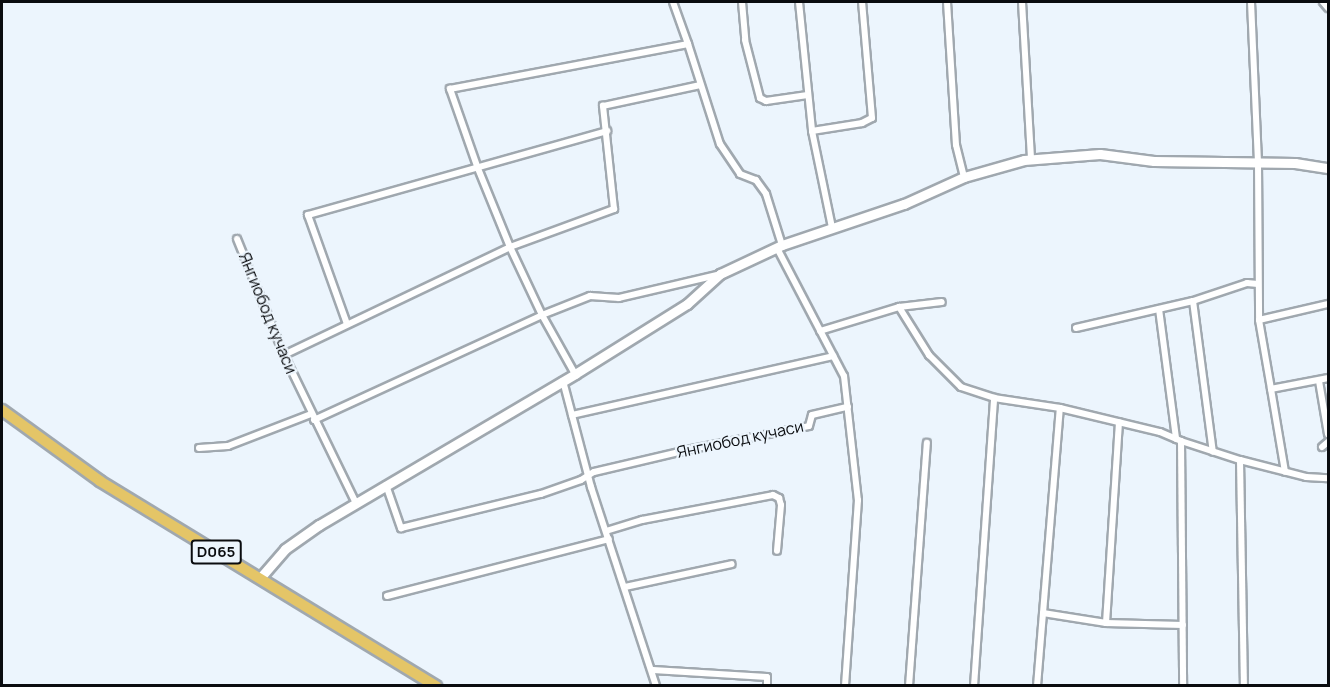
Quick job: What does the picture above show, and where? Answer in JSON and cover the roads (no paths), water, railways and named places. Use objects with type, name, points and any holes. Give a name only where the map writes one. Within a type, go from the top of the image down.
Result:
[{"type":"main road","name":"D065","points":[[2,410],[100,481],[436,686]]},
{"type":"street","points":[[673,2],[720,144],[740,174],[756,180],[766,194],[780,246],[844,376],[858,500],[845,686]]},
{"type":"street","points":[[742,2],[745,40],[760,98],[766,101],[808,95]]},
{"type":"street","points":[[799,2],[812,131],[832,228]]},
{"type":"street","points":[[812,131],[862,123],[872,118],[862,2]]},
{"type":"street","points":[[947,2],[956,145],[964,177]]},
{"type":"street","points":[[1022,2],[1031,159]]},
{"type":"street","points":[[1251,2],[1258,163],[1259,320],[1285,472]]},
{"type":"street","points":[[1323,2],[1329,8]]},
{"type":"street","points":[[575,374],[542,315],[510,247],[477,166],[450,88],[688,44]]},
{"type":"street","points":[[284,355],[510,247],[614,209],[603,106],[700,85]]},
{"type":"street","points":[[347,324],[308,215],[607,131]]},
{"type":"street","points":[[199,448],[228,446],[312,417],[590,296],[628,296],[720,274],[780,246],[904,204],[964,177],[1031,159],[1100,154],[1154,161],[1295,163],[1329,168]]},
{"type":"street","name":"Янгиобод кучаси","points":[[237,238],[284,355],[312,417],[356,502]]},
{"type":"street","points":[[260,578],[285,549],[356,502],[575,374],[687,304],[720,274]]},
{"type":"street","points":[[1076,328],[1193,301],[1247,283],[1258,284]]},
{"type":"street","points":[[1193,301],[1214,452]]},
{"type":"street","points":[[820,331],[899,307],[942,302]]},
{"type":"street","points":[[1259,320],[1329,304]]},
{"type":"street","points":[[899,307],[929,355],[962,387],[994,398],[1060,408],[1160,432],[1214,452],[1285,472],[1329,478]]},
{"type":"street","points":[[1159,309],[1178,440],[1183,686]]},
{"type":"street","points":[[572,415],[833,356]]},
{"type":"street","points":[[1271,389],[1329,378]]},
{"type":"street","points":[[563,381],[588,476],[653,670],[656,686]]},
{"type":"street","points":[[1319,381],[1329,434]]},
{"type":"street","points":[[974,686],[994,398]]},
{"type":"street","name":"Янгиобод кучаси","points":[[386,485],[400,528],[541,494],[594,472],[692,449],[809,426],[812,415],[848,407]]},
{"type":"street","points":[[1037,686],[1060,408]]},
{"type":"street","points":[[1106,623],[1119,422]]},
{"type":"street","points":[[1322,447],[1329,442]]},
{"type":"street","points":[[909,686],[927,443]]},
{"type":"street","points":[[1240,460],[1244,686]]},
{"type":"street","points":[[606,531],[642,520],[773,495],[779,498],[781,505],[777,550]]},
{"type":"street","points":[[387,596],[609,539]]},
{"type":"street","points":[[625,587],[732,564]]},
{"type":"street","points":[[1043,613],[1106,623],[1183,625]]},
{"type":"street","points":[[653,670],[767,677],[767,686]]}]
